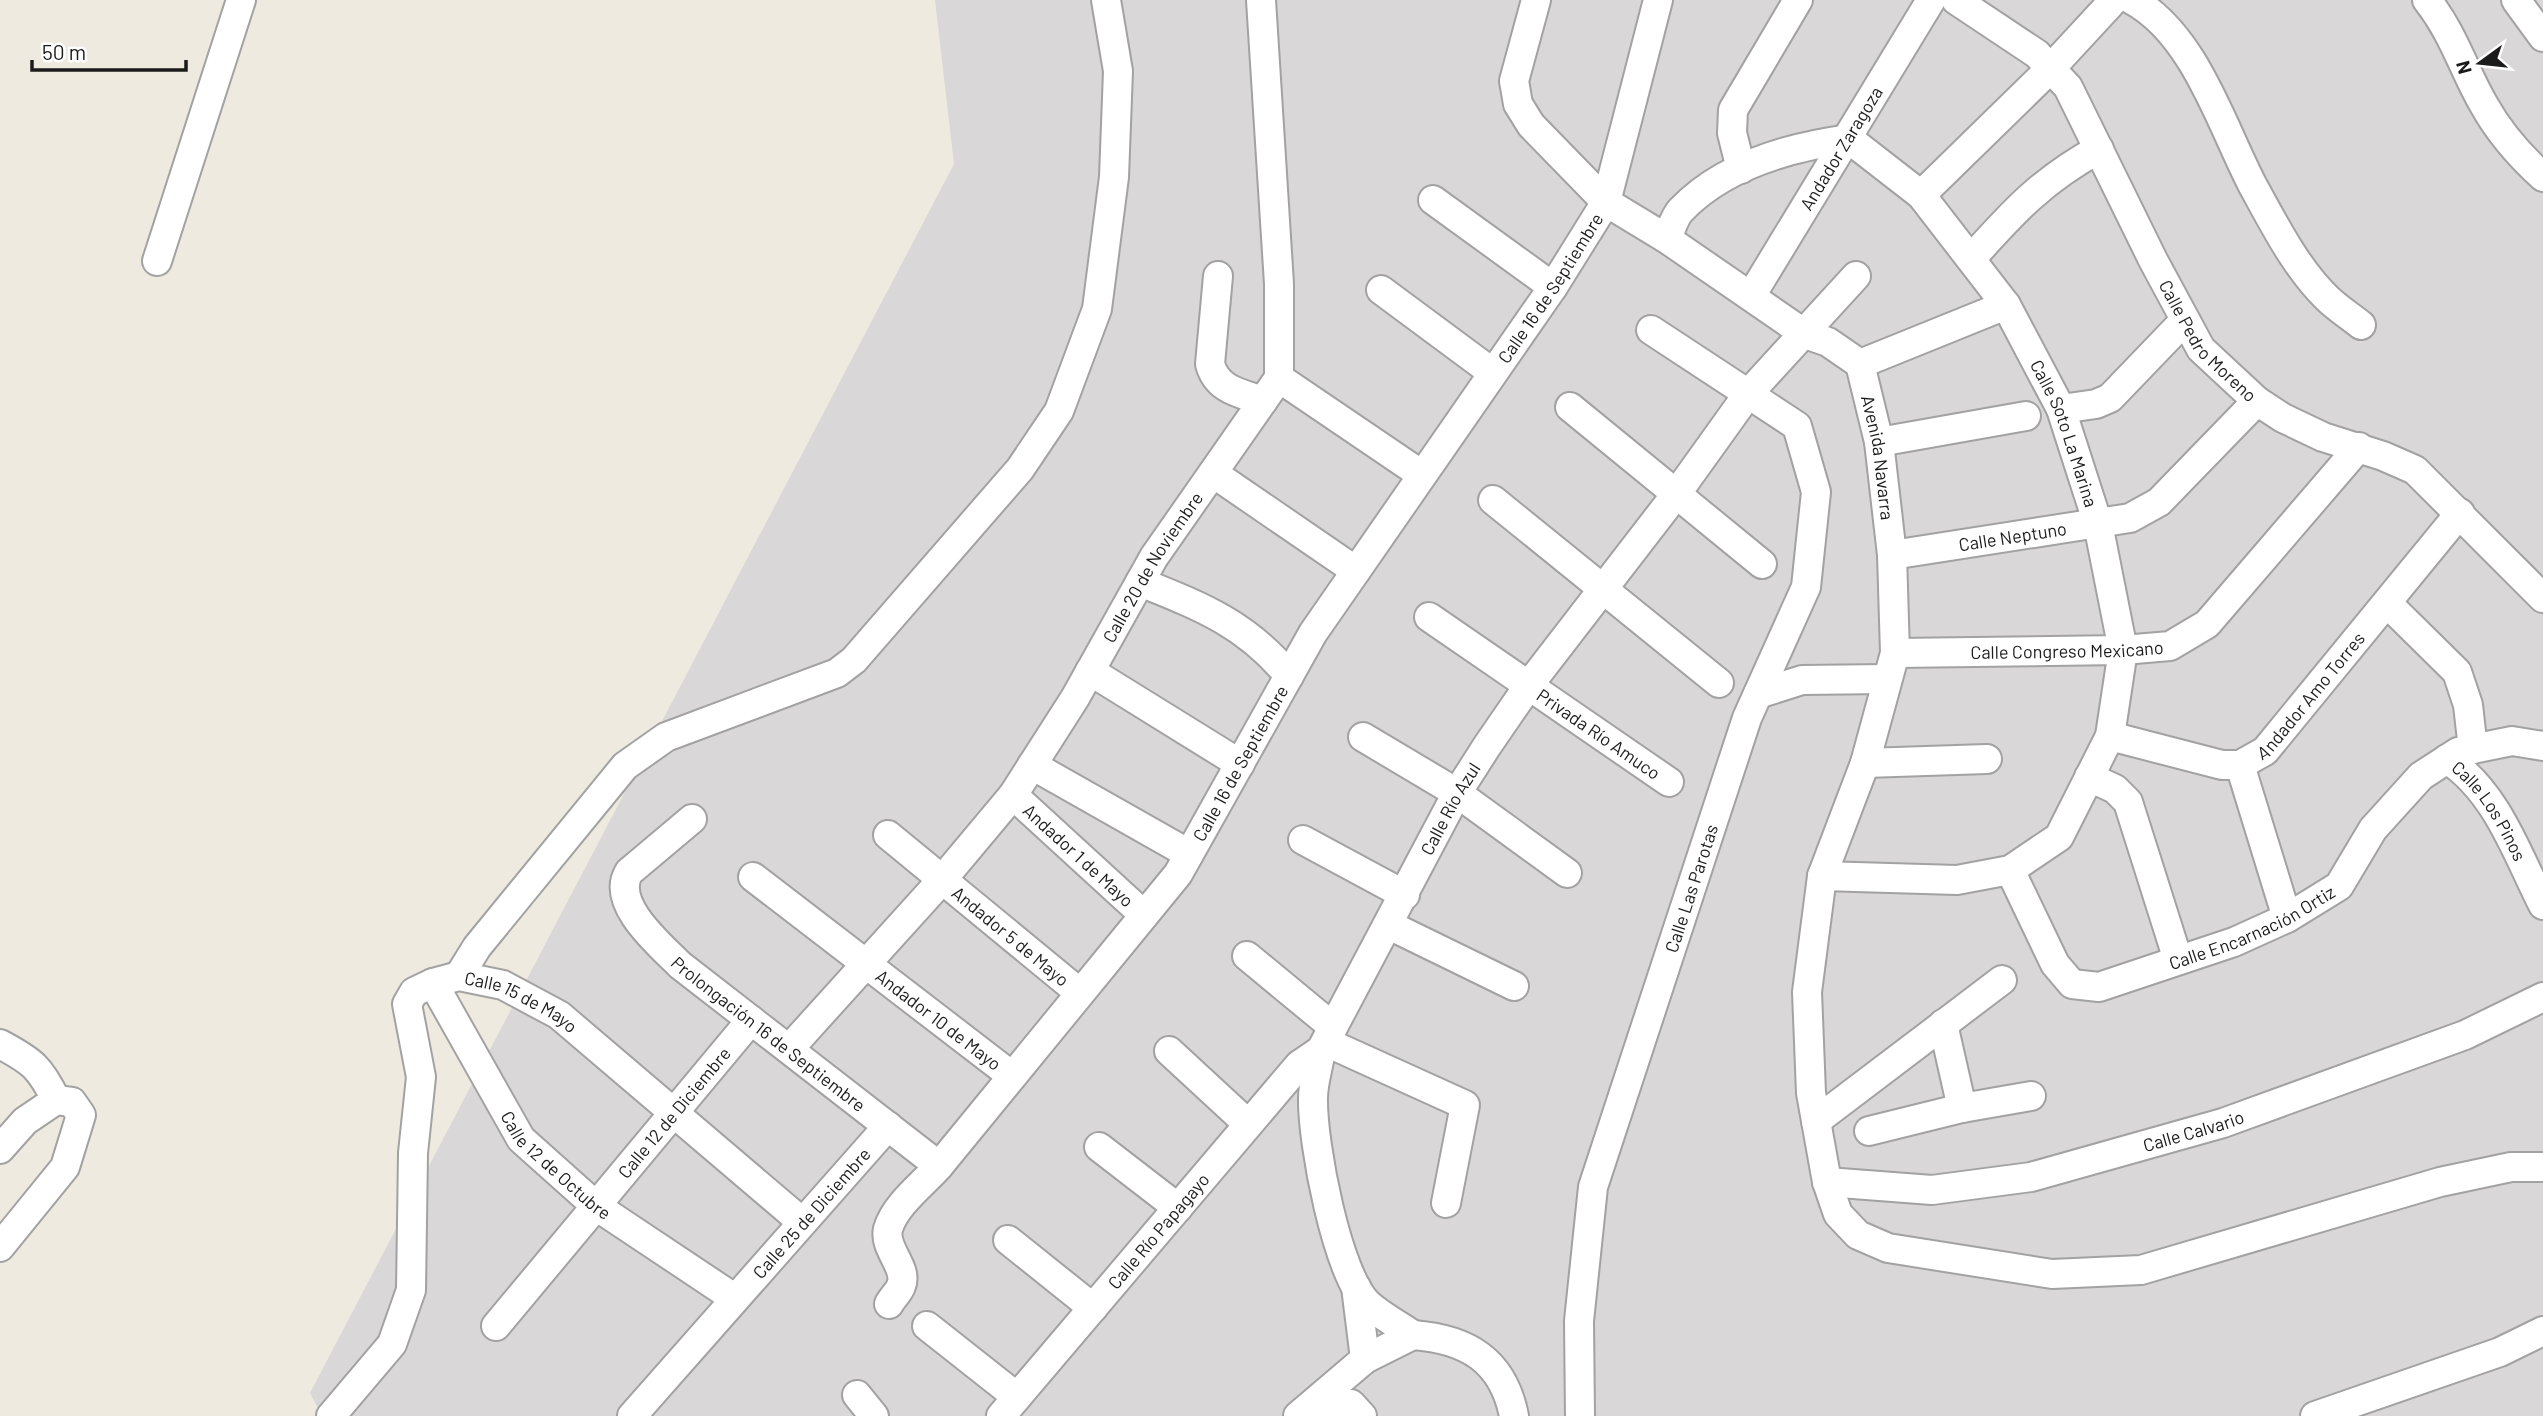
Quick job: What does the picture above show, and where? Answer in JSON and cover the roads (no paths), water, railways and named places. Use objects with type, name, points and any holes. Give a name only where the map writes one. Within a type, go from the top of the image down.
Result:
[{"type":"street","points":[[157,261],[241,0]]},
{"type":"street","points":[[331,1416],[392,1344],[411,1290],[413,1153],[421,1077],[407,1004],[414,992],[446,979],[477,947],[616,777],[644,750],[666,737],[837,673],[854,660],[1020,469],[1059,411],[1097,309],[1114,177],[1118,71],[1106,0]]},
{"type":"street","points":[[1261,0],[1279,284],[1279,378],[1422,475]]},
{"type":"street","points":[[1536,0],[1514,81],[1518,104],[1531,125],[1606,202],[1667,239],[1805,334],[1828,342],[1860,364],[2006,305]]},
{"type":"street","points":[[1606,202],[1658,0]]},
{"type":"street","points":[[1741,169],[1732,133],[1733,110],[1798,0]]},
{"type":"street","name":"Andador Zaragoza","points":[[1751,296],[1849,139],[1931,0]]},
{"type":"street","name":"Calle Pedro Moreno","points":[[1956,0],[2052,67],[2068,87],[2201,349],[2257,401],[2323,437],[2359,447],[2415,470],[2543,598]]},
{"type":"street","points":[[1921,195],[2052,67],[2114,0]]},
{"type":"street","points":[[2132,0],[2141,5],[2177,41],[2218,105],[2252,185],[2300,264],[2327,298],[2361,325]]},
{"type":"street","points":[[2427,0],[2464,59],[2484,106],[2523,159],[2543,177]]},
{"type":"street","points":[[2516,0],[2543,37]]},
{"type":"street","points":[[1667,239],[1679,211],[1711,185],[1741,169],[1803,145],[1849,139]]},
{"type":"street","name":"Calle Soto La Marina","points":[[1849,139],[1921,195],[2006,305],[2060,409],[2098,524],[2123,650],[2110,736],[2059,836],[2010,870]]},
{"type":"street","points":[[1971,259],[2025,199],[2064,169],[2099,149]]},
{"type":"street","points":[[1433,200],[1553,287]]},
{"type":"street","name":"Calle 16 de Septiembre","points":[[888,1304],[902,1284],[902,1275],[888,1243],[888,1230],[898,1210],[939,1166],[1178,874],[1313,634],[1553,287],[1606,202]]},
{"type":"street","points":[[1218,276],[1210,365],[1213,378],[1226,388],[1263,401]]},
{"type":"street","name":"Calle Río Azul","points":[[1413,1335],[1367,1304],[1356,1287],[1333,1229],[1318,1159],[1313,1097],[1327,1039],[1457,793],[1529,685],[1677,493],[1748,394],[1856,276]]},
{"type":"street","points":[[1381,290],[1493,373]]},
{"type":"street","points":[[2060,409],[2096,404],[2110,398],[2185,320]]},
{"type":"street","name":"Calle Las Parotas","points":[[1580,1416],[1579,1321],[1593,1187],[1747,718],[1806,587],[1816,492],[1797,426],[1651,330]]},
{"type":"street","name":"Avenida Navarra","points":[[1860,364],[1879,442],[1892,555],[1895,653],[1866,763],[1822,876],[1807,992],[1811,1093],[1827,1182],[1838,1214],[1858,1235],[1888,1248],[2052,1274],[2141,1270],[2440,1182],[2511,1167],[2543,1167]]},
{"type":"street","name":"Calle 20 de Noviembre","points":[[789,1049],[940,881],[1013,795],[1090,671],[1140,582],[1279,378]]},
{"type":"street","name":"Calle Neptuno","points":[[1892,555],[2130,518],[2159,502],[2257,401]]},
{"type":"street","points":[[1570,407],[1762,564]]},
{"type":"street","points":[[1879,442],[2026,416]]},
{"type":"street","name":"Calle Congreso Mexicano","points":[[1895,653],[2123,650],[2170,646],[2207,624],[2359,447]]},
{"type":"street","points":[[1213,473],[1356,571]]},
{"type":"street","points":[[1493,500],[1719,683]]},
{"type":"street","name":"Andador Amo Torres","points":[[2110,736],[2222,765],[2240,765],[2265,751],[2460,513]]},
{"type":"street","points":[[1140,582],[1209,610],[1249,634],[1268,650],[1289,676]]},
{"type":"street","points":[[2387,603],[2457,672],[2468,705],[2460,754]]},
{"type":"street","name":"Privada Río Amuco","points":[[1429,617],[1669,782]]},
{"type":"street","points":[[1090,671],[1240,764]]},
{"type":"street","points":[[1758,694],[1802,680],[1887,680]]},
{"type":"street","points":[[1363,737],[1457,793],[1567,873]]},
{"type":"street","name":"Calle Encarnación Ortiz","points":[[2010,870],[2055,964],[2072,984],[2099,987],[2234,942],[2287,918],[2339,886],[2373,829],[2421,776],[2460,754],[2512,741],[2543,746]]},
{"type":"street","name":"Calle Los Pinos","points":[[2460,754],[2462,769],[2483,792],[2543,905]]},
{"type":"street","points":[[1866,763],[1987,758]]},
{"type":"street","points":[[1032,765],[1189,854]]},
{"type":"street","points":[[2240,765],[2287,918]]},
{"type":"street","points":[[2088,777],[2115,789],[2128,802],[2178,960]]},
{"type":"street","name":"Andador 1 de Mayo","points":[[1013,795],[1144,915]]},
{"type":"street","name":"Prolongación 16 de Septiembre","points":[[692,819],[629,872],[622,883],[624,897],[648,933],[680,965],[939,1166]]},
{"type":"street","name":"Andador 5 de Mayo","points":[[888,835],[940,881],[1080,993]]},
{"type":"street","points":[[1303,840],[1405,895]]},
{"type":"street","points":[[1822,876],[1957,880],[2010,870]]},
{"type":"street","name":"Andador 10 de Mayo","points":[[753,877],[1012,1076]]},
{"type":"street","points":[[1389,925],[1514,986]]},
{"type":"street","points":[[1247,956],[1327,1039],[1465,1105],[1446,1203]]},
{"type":"street","name":"Calle 15 de Mayo","points":[[446,979],[503,985],[559,1016],[802,1222]]},
{"type":"street","name":"Calle 12 de Octubre","points":[[446,979],[521,1139],[596,1206],[663,1253],[734,1297]]},
{"type":"street","points":[[1816,1121],[2002,980]]},
{"type":"street","name":"Calle Calvario","points":[[1827,1182],[1931,1190],[2031,1177],[2223,1124],[2465,1035],[2543,998]]},
{"type":"street","name":"Calle 12 de Diciembre","points":[[496,1326],[751,1020]]},
{"type":"street","points":[[1944,1024],[1962,1108]]},
{"type":"street","name":"Calle Río Papagayo","points":[[1009,1407],[1248,1124],[1299,1065],[1327,1039]]},
{"type":"street","points":[[0,1044],[33,1061],[43,1073],[56,1100]]},
{"type":"street","points":[[1169,1051],[1248,1124]]},
{"type":"street","points":[[1868,1131],[1962,1108],[2031,1096]]},
{"type":"street","points":[[0,1149],[24,1121],[56,1100],[72,1102],[81,1115],[65,1167],[0,1247]]},
{"type":"street","name":"Calle 25 de Diciembre","points":[[632,1416],[734,1297],[888,1126]]},
{"type":"street","points":[[1098,1147],[1178,1208]]},
{"type":"street","points":[[1008,1240],[1093,1308]]},
{"type":"street","points":[[1356,1287],[1365,1359]]},
{"type":"street","points":[[927,1326],[1009,1407]]},
{"type":"street","points":[[2315,1416],[2500,1352],[2543,1331]]},
{"type":"street","points":[[1298,1416],[1365,1359],[1413,1335],[1445,1337],[1482,1356],[1510,1394],[1514,1416]]},
{"type":"street","points":[[1324,1416],[1351,1404],[1362,1416]]}]
